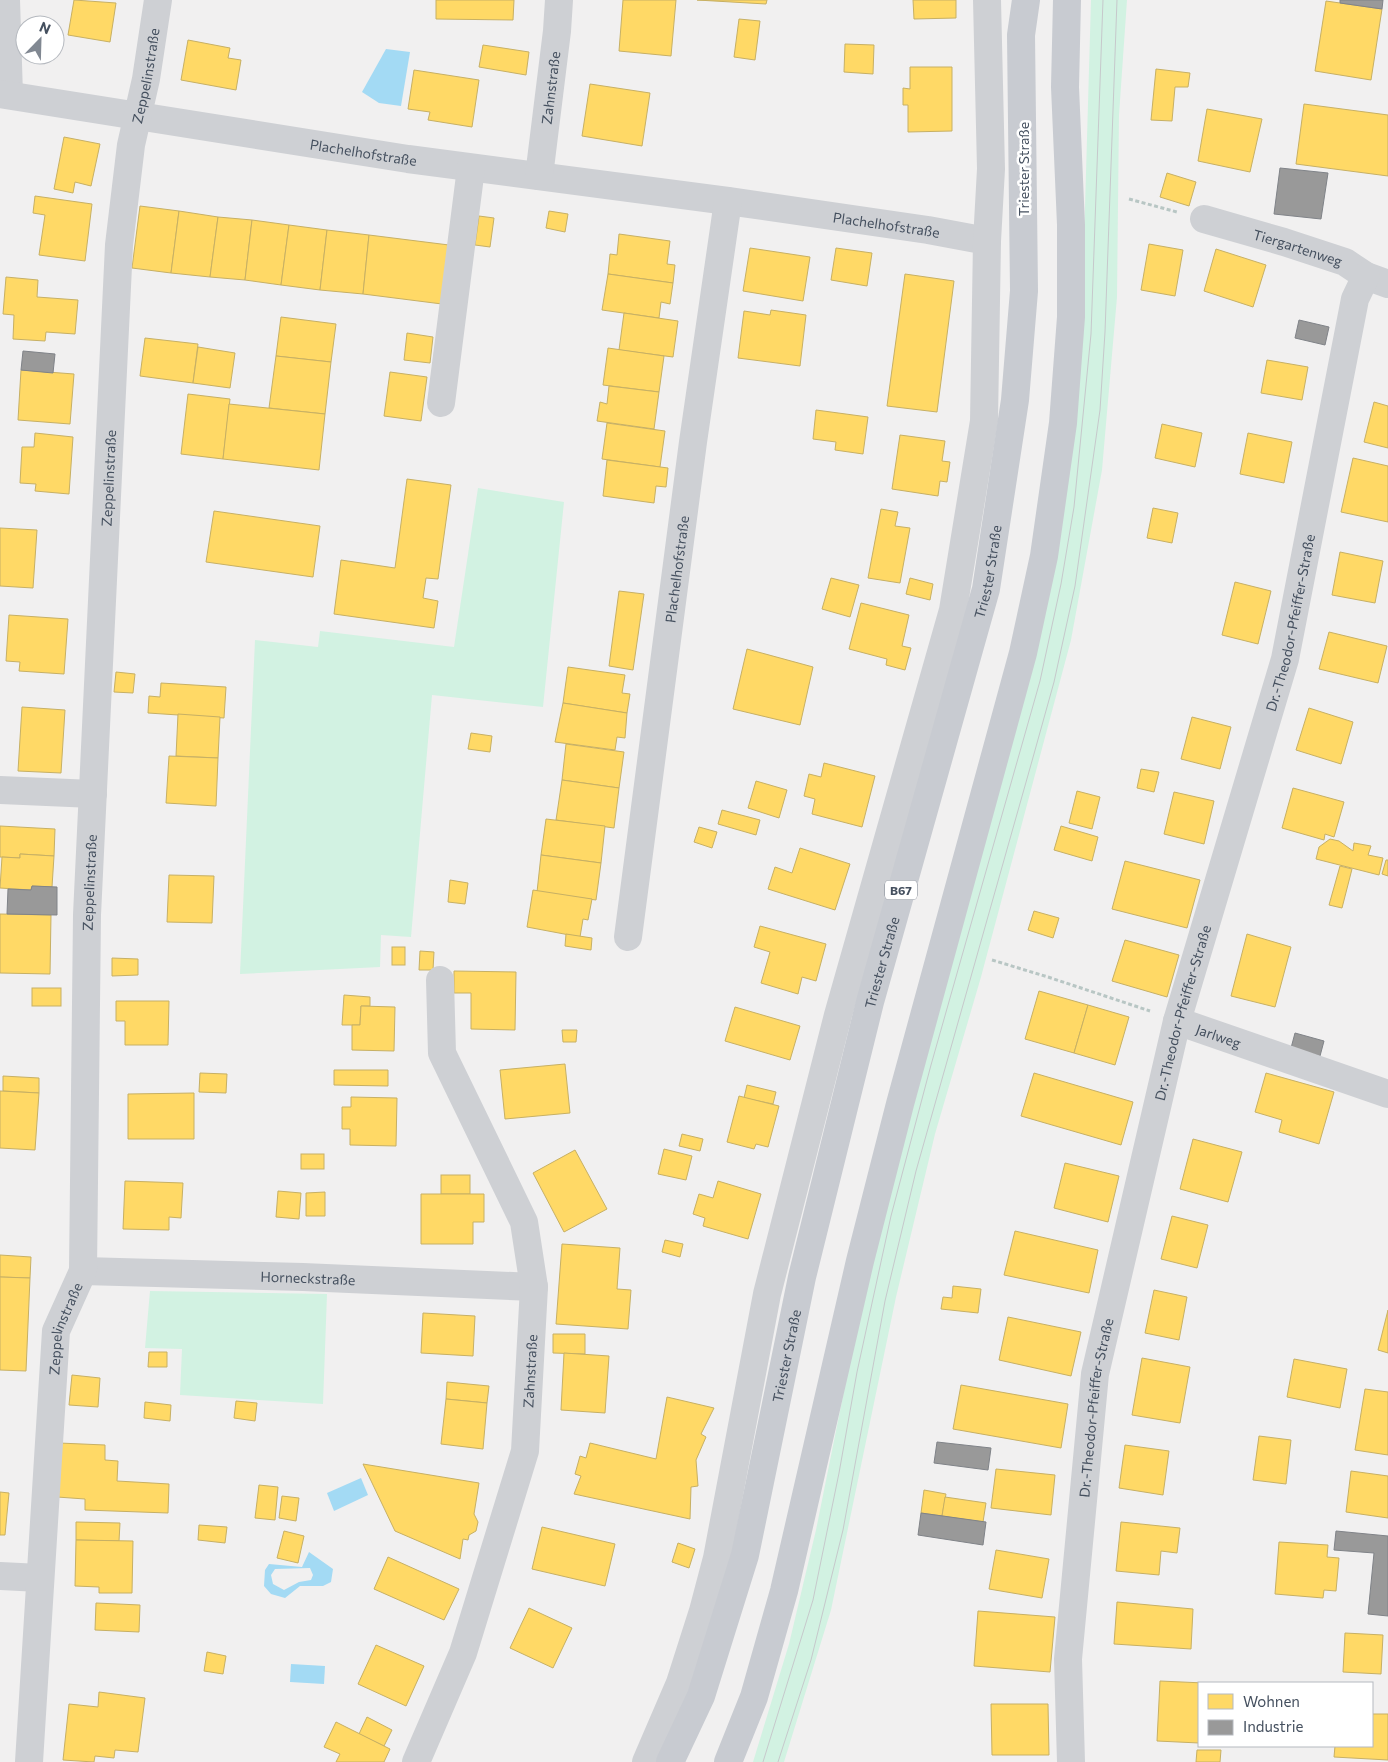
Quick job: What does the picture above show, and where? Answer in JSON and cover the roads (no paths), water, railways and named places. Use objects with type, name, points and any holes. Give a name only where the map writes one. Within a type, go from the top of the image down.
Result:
[{"type":"main road","name":"Triester Straße","points":[[670,1762],[700,1696],[745,1554],[802,1277],[870,1002],[986,590],[1015,400],[1023,300],[1024,145],[1021,35],[1026,0]]},
{"type":"main road","points":[[728,1762],[754,1697],[784,1591],[860,1261],[900,1104],[1023,653],[1044,556],[1063,423],[1071,317],[1071,225],[1065,87],[1067,0]]},
{"type":"street","points":[[5,94],[6,0]]},
{"type":"street","name":"Zeppelinstraße","points":[[29,1762],[56,1331],[83,1271],[87,916],[119,245],[131,145],[146,79],[158,0]]},
{"type":"street","name":"Zahnstraße","points":[[539,176],[557,31],[559,0]]},
{"type":"street","name":"Triester Straße","points":[[646,1762],[680,1684],[703,1611],[717,1558],[770,1285],[838,1015],[952,610],[984,421],[990,169],[987,0]]},
{"type":"street","name":"Plachelhofstraße","points":[[5,94],[137,117],[471,168],[728,201],[928,230],[987,241]]},
{"type":"street","points":[[441,402],[471,168]]},
{"type":"street","name":"Plachelhofstraße","points":[[628,937],[692,452],[728,201]]},
{"type":"street","name":"Tiergartenweg","points":[[1204,220],[1284,242],[1345,262],[1377,280]]},
{"type":"street","name":"Dr.-Theodor-Pfeiffer-Straße","points":[[1071,1762],[1068,1659],[1095,1374],[1177,1020],[1285,659],[1355,299],[1377,280]]},
{"type":"street","points":[[0,790],[93,794]]},
{"type":"street","name":"Zahnstraße","points":[[416,1762],[463,1653],[525,1451],[534,1287],[524,1222],[442,1053],[440,980]]},
{"type":"street","name":"Jarlweg","points":[[1177,1020],[1388,1094]]},
{"type":"street","name":"Horneckstraße","points":[[83,1271],[304,1277],[534,1287]]},
{"type":"street","points":[[0,1576],[40,1578]]},
{"type":"water","points":[[386,49],[410,52],[401,106],[379,103],[362,92]]},
{"type":"water","points":[[361,1478],[368,1495],[334,1511],[327,1493]]},
{"type":"water","points":[[309,1552],[333,1569],[331,1582],[323,1586],[300,1586],[285,1598],[271,1594],[264,1586],[265,1570],[269,1564],[302,1567]],"holes":[[[310,1568],[313,1575],[311,1580],[299,1582],[284,1590],[273,1584],[271,1575],[275,1569]]]},
{"type":"water","points":[[291,1664],[325,1666],[324,1684],[290,1682]]},
{"type":"tram line","points":[[763,1762],[813,1600],[857,1372],[891,1216],[931,1065],[1040,681],[1061,584],[1074,507],[1091,334],[1103,0]]},
{"type":"tram line","points":[[778,1762],[811,1660],[843,1530],[885,1301],[916,1171],[1054,682],[1075,586],[1100,410],[1105,332],[1117,0]]}]
